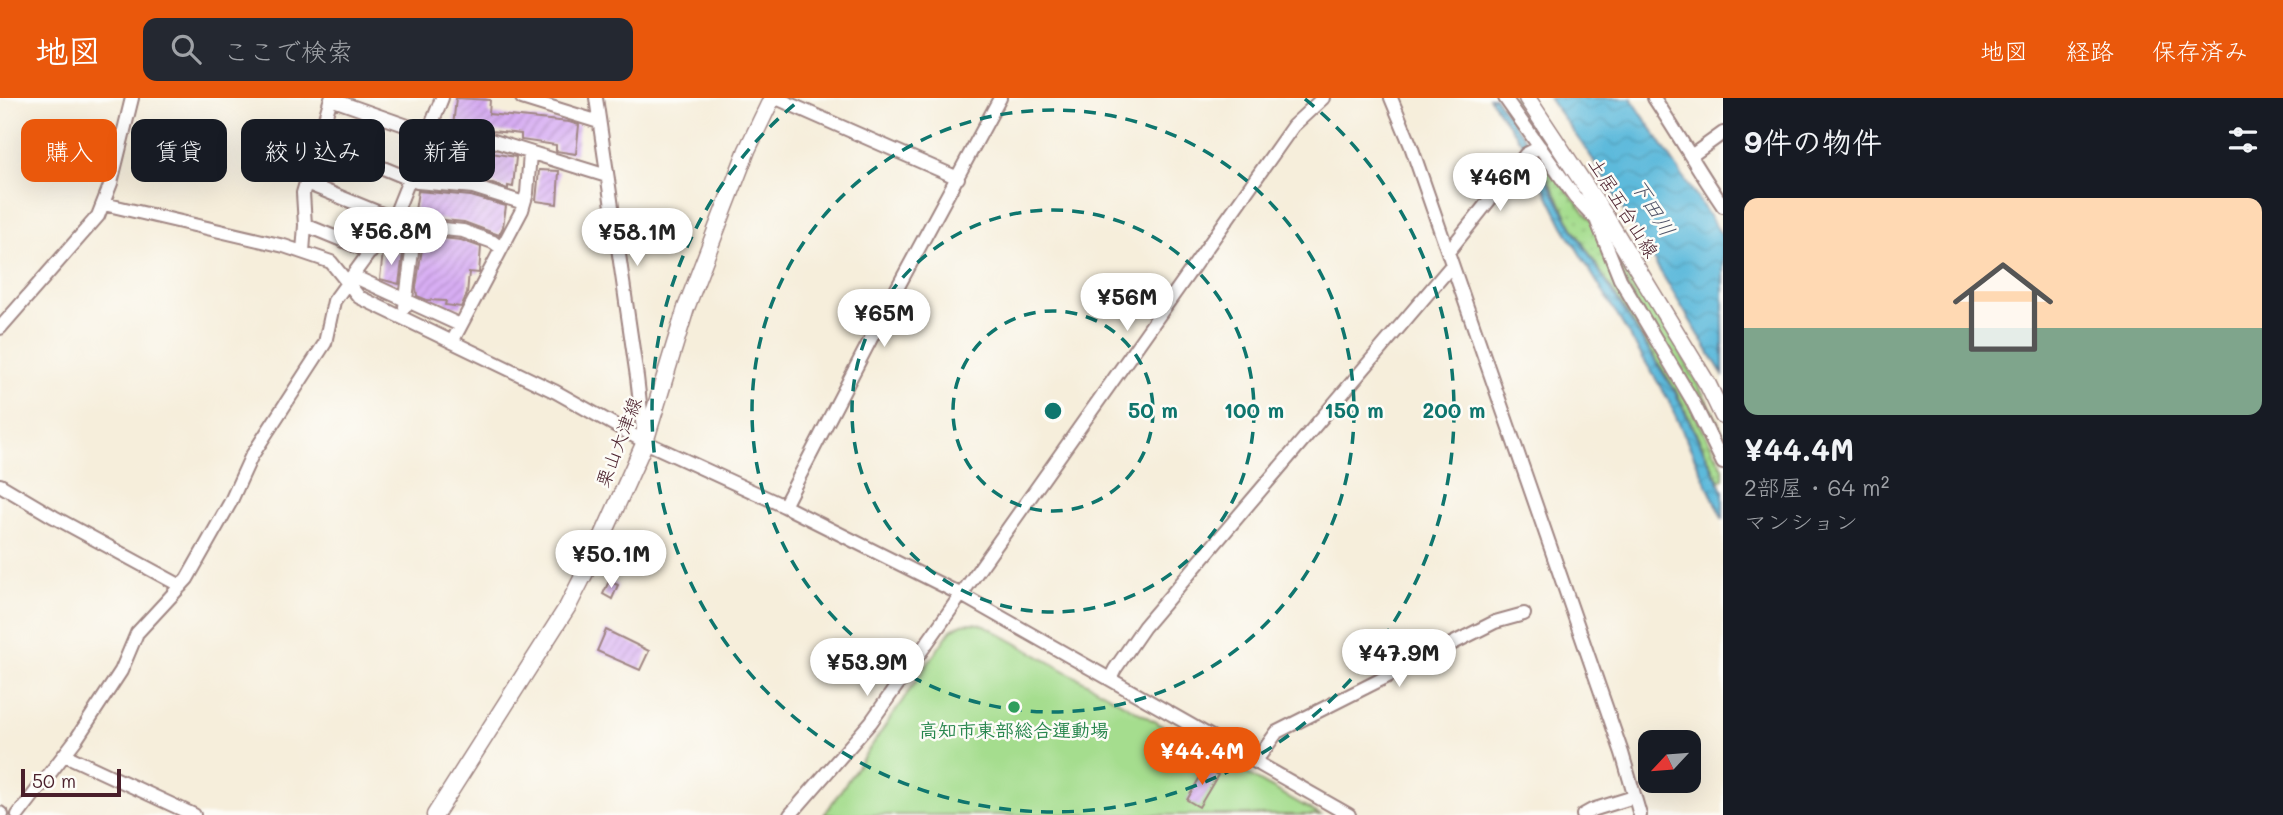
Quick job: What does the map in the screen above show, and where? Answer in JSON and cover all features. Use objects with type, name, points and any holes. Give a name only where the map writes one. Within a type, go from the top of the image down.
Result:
[{"type":"main road","name":"栗山大津線","points":[[435,815],[568,606],[597,549],[645,442],[686,308],[747,150],[774,98]]},
{"type":"main road","name":"土居五台山線","points":[[1531,99],[1600,216],[1708,385],[1723,416]]},
{"type":"street","points":[[0,328],[98,216],[104,204],[132,98]]},
{"type":"street","points":[[325,119],[331,98],[399,122]]},
{"type":"street","points":[[433,119],[442,98]]},
{"type":"street","points":[[522,98],[599,122]]},
{"type":"street","points":[[596,98],[645,442]]},
{"type":"street","points":[[774,98],[958,178]]},
{"type":"street","points":[[784,506],[1000,98]]},
{"type":"street","points":[[790,815],[871,722],[1293,126],[1323,98]]},
{"type":"street","points":[[1391,98],[1411,146],[1588,653],[1640,815]]},
{"type":"street","points":[[1505,98],[1576,197],[1600,216],[1620,279],[1686,389],[1723,463]]},
{"type":"street","points":[[1654,98],[1723,206]]},
{"type":"street","points":[[1691,156],[1723,133]]},
{"type":"street","points":[[495,142],[607,176]]},
{"type":"street","points":[[1110,679],[1144,627],[1450,259],[1526,154],[1540,147]]},
{"type":"street","points":[[452,342],[524,203],[530,153]]},
{"type":"street","points":[[18,815],[65,755],[121,671],[137,633],[181,586],[230,503],[251,457],[325,343],[334,301],[393,220],[408,182]]},
{"type":"street","points":[[417,182],[473,187],[524,203]]},
{"type":"street","points":[[303,251],[303,193],[306,183],[415,228],[463,231],[493,242],[501,248]]},
{"type":"street","points":[[104,204],[303,251],[331,262],[350,280],[359,297],[556,392],[645,442],[784,506],[960,594],[1110,679],[1259,755],[1349,815]]},
{"type":"street","points":[[305,226],[370,252]]},
{"type":"street","points":[[401,317],[407,301],[415,228]]},
{"type":"street","points":[[350,280],[407,301],[460,325]]},
{"type":"street","points":[[0,485],[181,586]]},
{"type":"street","points":[[1259,755],[1277,732],[1495,622],[1524,614]]},
{"type":"street","points":[[65,755],[194,815]]},
{"type":"street","points":[[1583,815],[1634,797]]},
{"type":"green space","points":[[1512,98],[1517,98],[1594,212],[1577,194]]},
{"type":"green space","points":[[1535,153],[1596,226],[1723,468],[1723,479],[1719,481],[1677,393],[1572,226]]},
{"type":"green space","points":[[1602,223],[1713,412],[1723,434],[1723,458],[1623,280]]},
{"type":"green space","name":"高知市東部総合運動場","points":[[962,624],[985,625],[1320,815],[824,815],[951,630]]},
{"type":"water","points":[[1489,98],[1495,98],[1527,142],[1572,227],[1676,394],[1723,491],[1723,520],[1668,399],[1563,226],[1523,145]]},
{"type":"water","name":"下田川","points":[[1549,98],[1631,98],[1723,237],[1723,375],[1590,155]]},
{"type":"building","points":[[456,98],[490,100],[489,114],[569,122],[579,125],[576,154],[556,151],[556,145],[521,140],[521,134],[495,131],[495,119],[454,119]]},
{"type":"building","points":[[495,154],[516,157],[513,187],[508,186],[508,189],[486,182],[495,182]]},
{"type":"building","points":[[539,170],[559,171],[557,204],[536,201]]},
{"type":"building","points":[[418,191],[471,196],[506,206],[503,227],[499,235],[464,222],[414,217]]},
{"type":"building","points":[[424,236],[461,240],[481,247],[479,273],[469,272],[467,294],[461,307],[445,305],[446,301],[427,300],[417,296]]},
{"type":"building","points":[[383,252],[403,254],[399,284],[380,279]]},
{"type":"building","points":[[609,581],[618,585],[612,599],[603,594]]},
{"type":"building","points":[[606,630],[649,651],[640,670],[597,651]]},
{"type":"building","points":[[1205,768],[1218,775],[1199,807],[1187,800]]},
{"type":"place","name":"高知市東部総合運動場","points":[[1014,707]]}]
